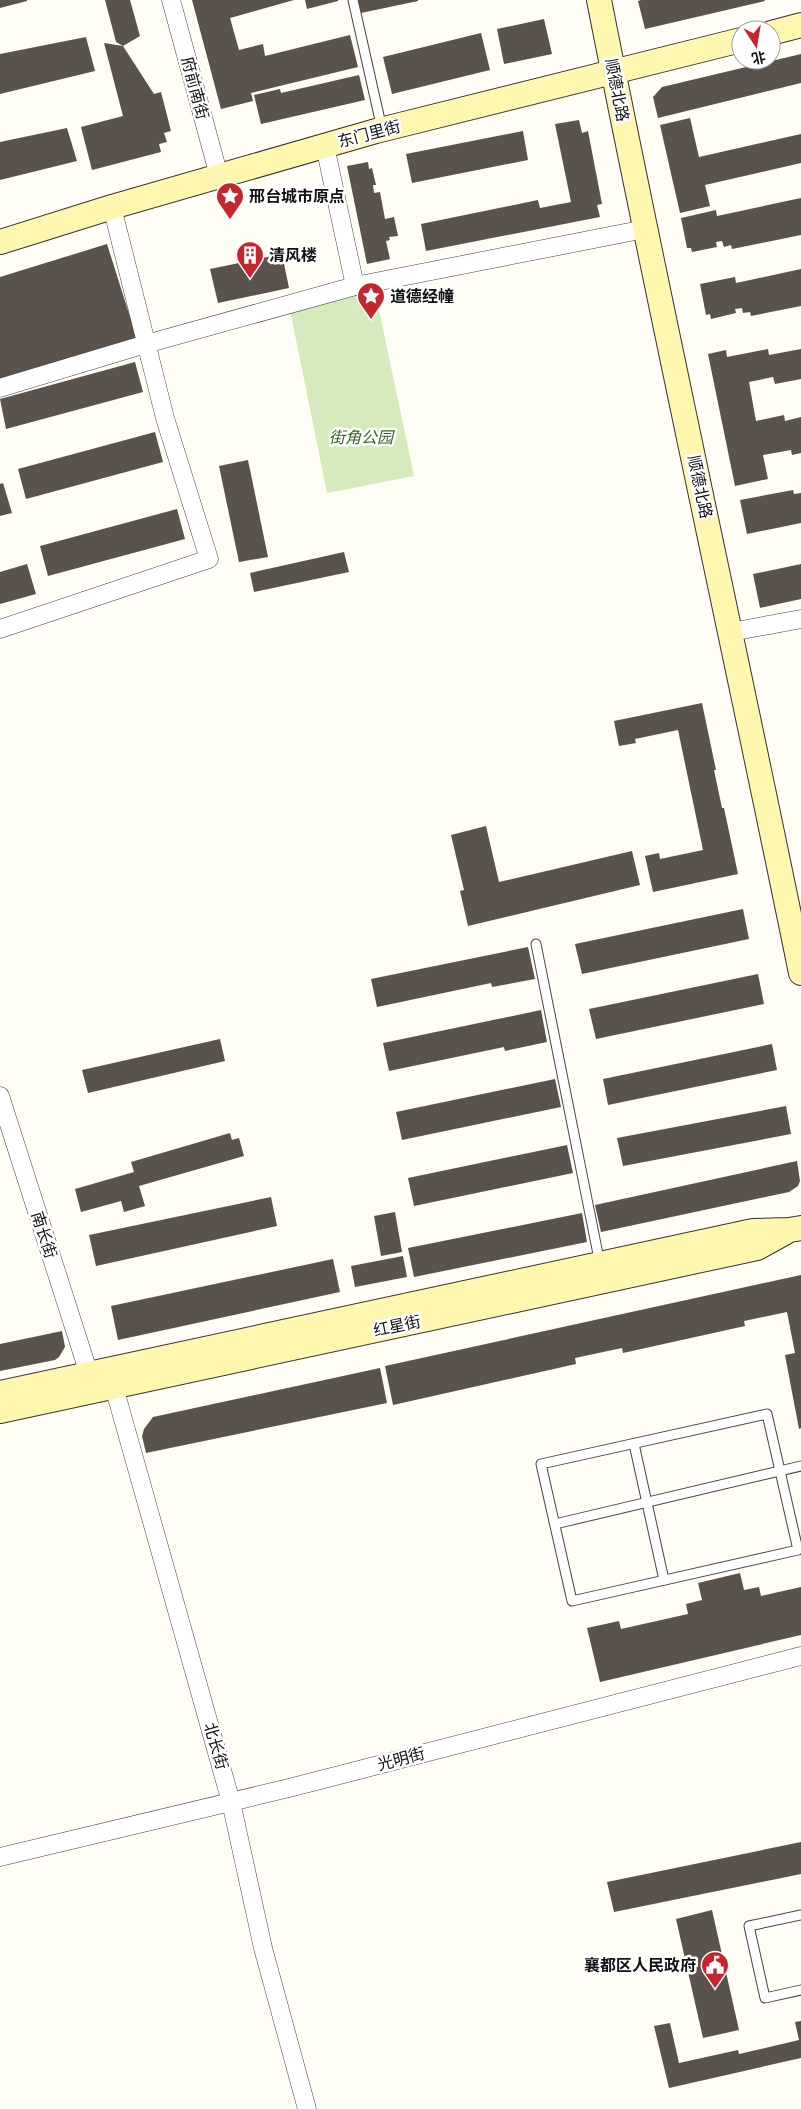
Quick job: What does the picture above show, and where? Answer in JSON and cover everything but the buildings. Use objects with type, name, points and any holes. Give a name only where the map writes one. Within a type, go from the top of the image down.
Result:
[{"type":"street","name":"府前南街","points":[[171,0],[219,176]]},
{"type":"street","name":"顺德北路","points":[[599,0],[645,229],[801,973]]},
{"type":"street","points":[[781,30],[801,25]]},
{"type":"street","name":"东门里街","points":[[0,242],[112,207],[382,130],[731,42]]},
{"type":"street","points":[[325,146],[355,286]]},
{"type":"street","points":[[0,629],[209,559],[165,418],[112,207]]},
{"type":"street","points":[[0,388],[146,344],[355,286],[645,229]]},
{"type":"street","points":[[731,632],[801,618]]},
{"type":"street","name":"南长街","points":[[0,1096],[89,1374]]},
{"type":"street","name":"红星街","points":[[0,1393],[753,1231],[795,1229]]},
{"type":"street","name":"红星街","points":[[0,1411],[757,1248],[795,1229]]},
{"type":"street","name":"北长街","points":[[114,1387],[231,1802],[263,1948],[307,2109]]},
{"type":"street","name":"光明街","points":[[0,1857],[231,1802],[801,1656]]},
{"type":"lane","points":[[353,0],[382,130]]},
{"type":"lane","points":[[536,944],[600,1264]]},
{"type":"lane","points":[[767,1414],[798,1550],[572,1601],[542,1464],[634,1444],[767,1414]]},
{"type":"lane","points":[[634,1444],[664,1580]]},
{"type":"lane","points":[[555,1524],[801,1466]]},
{"type":"lane","points":[[801,1915],[749,1926],[765,1998],[801,1990]]},
{"type":"green space","name":"街角公园","points":[[375,291],[414,476],[327,493],[290,310]]},
{"type":"place","name":"邢台城市原点","points":[[230,220]]},
{"type":"place","name":"清风楼","points":[[250,279]]},
{"type":"place","name":"道德经幢","points":[[371,320]]},
{"type":"place","name":"襄都区人民政府","points":[[715,1989]]}]
